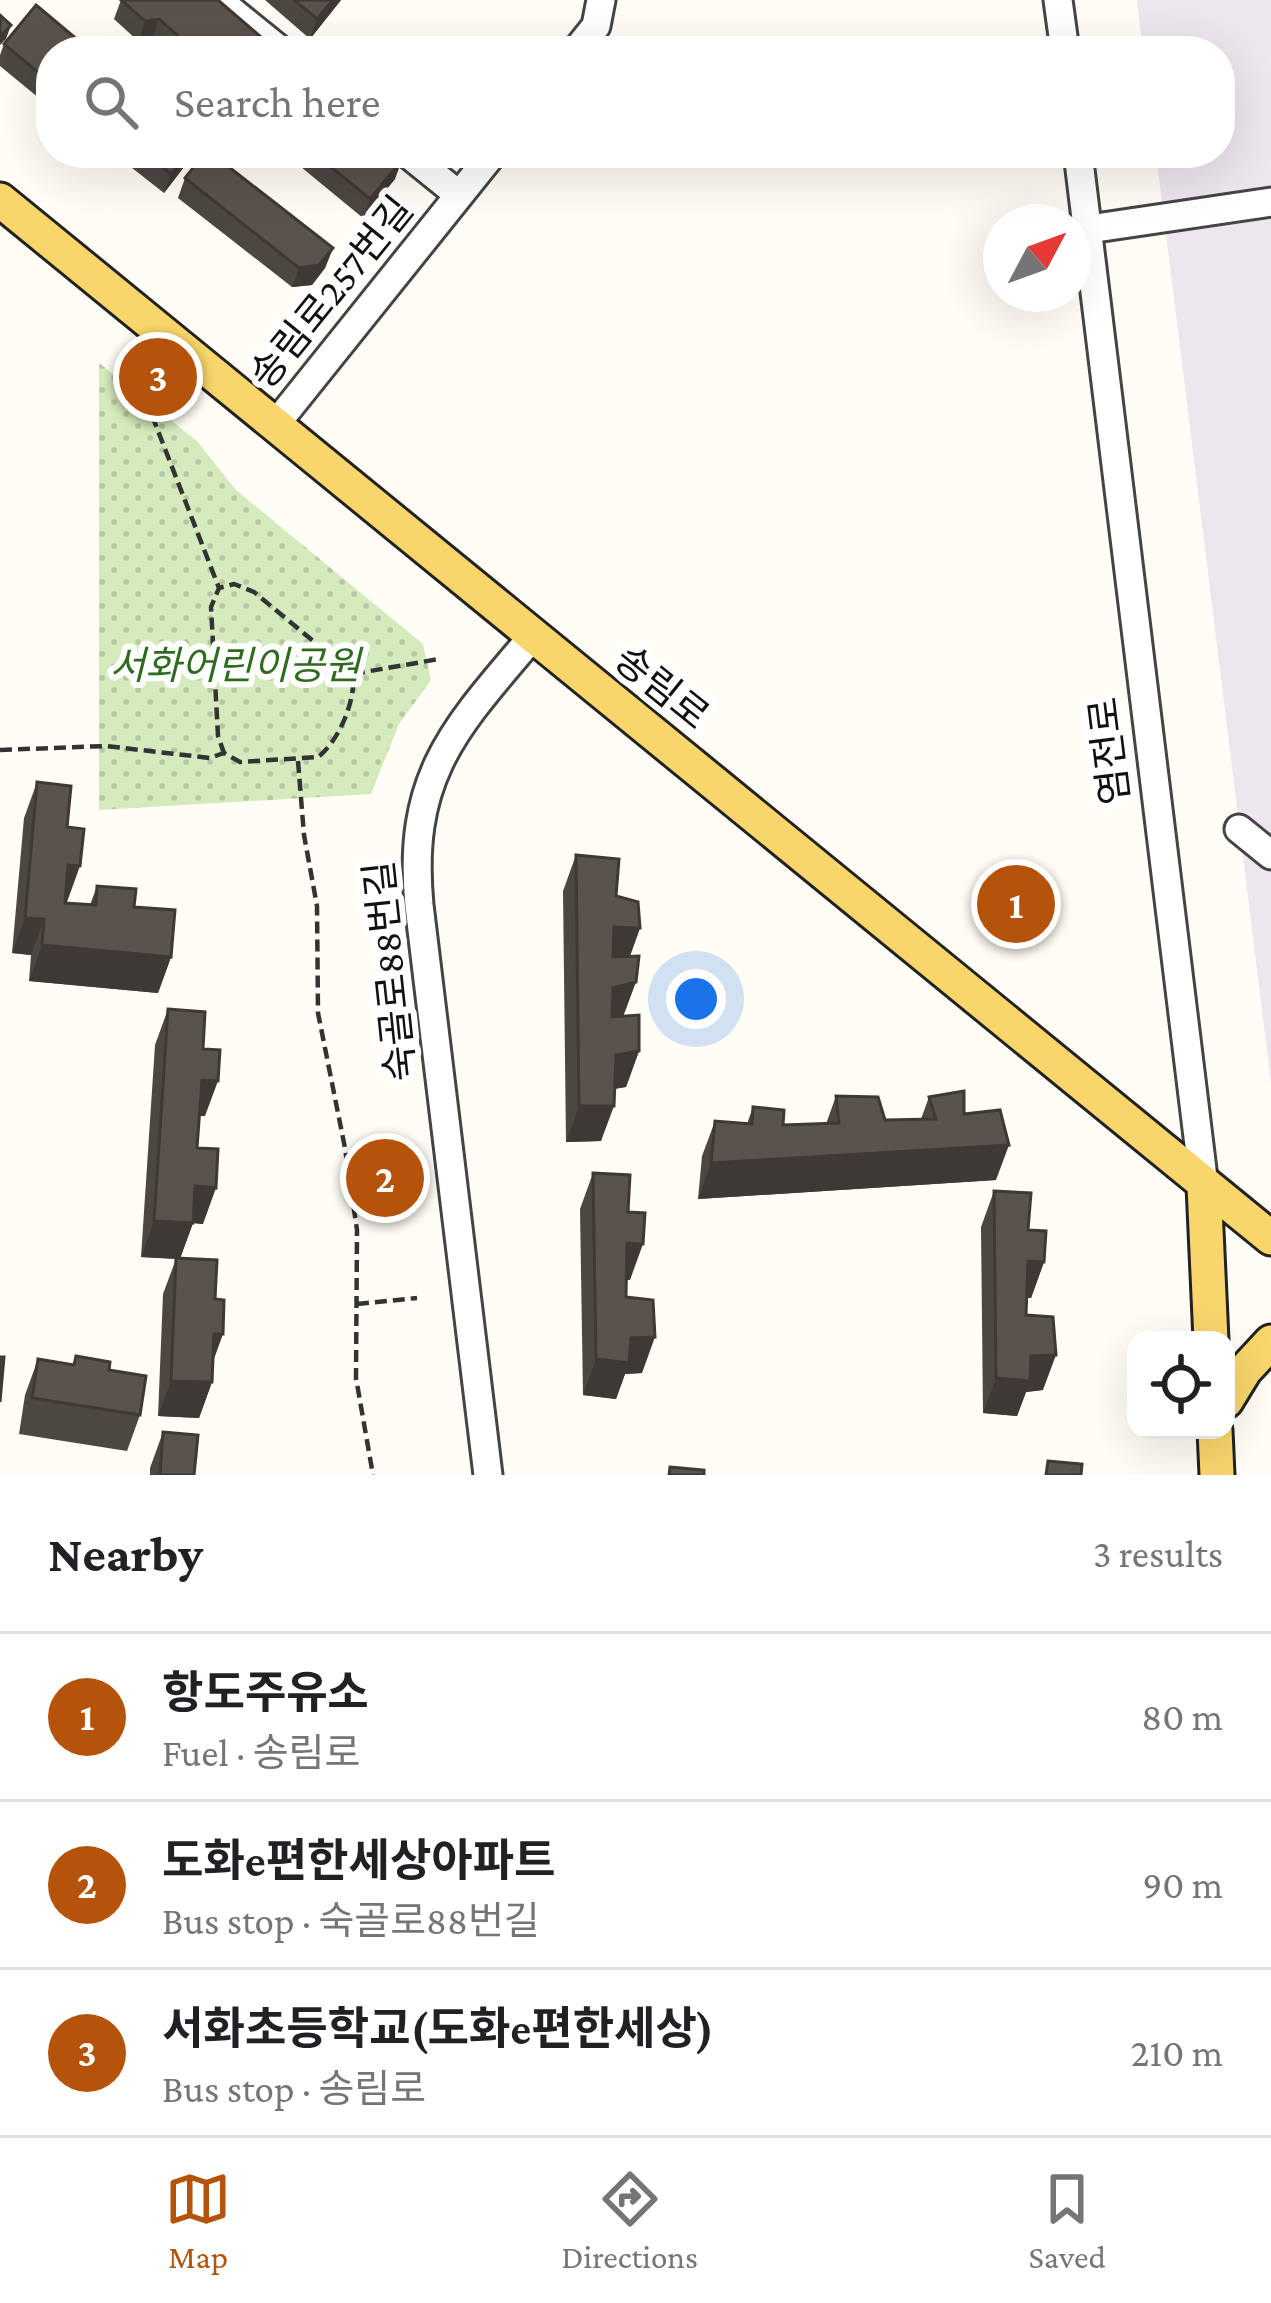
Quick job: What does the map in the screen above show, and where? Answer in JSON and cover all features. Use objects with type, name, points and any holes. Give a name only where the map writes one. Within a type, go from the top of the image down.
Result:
[{"type":"main road","name":"송림로","points":[[0,200],[1271,1238]]},
{"type":"main road","name":"염전로","points":[[1204,1186],[1211,1331]]},
{"type":"main road","points":[[1235,1386],[1271,1342]]},
{"type":"main road","points":[[1215,1439],[1217,1475]]},
{"type":"street","points":[[218,0],[262,36]]},
{"type":"street","points":[[588,36],[596,26],[602,0]]},
{"type":"street","points":[[1058,0],[1063,36]]},
{"type":"street","points":[[426,168],[459,195]]},
{"type":"street","name":"송림로257번길","points":[[275,424],[481,168]]},
{"type":"street","name":"염전로","points":[[1080,168],[1085,204]]},
{"type":"street","points":[[1091,229],[1271,202]]},
{"type":"street","name":"염전로","points":[[1091,246],[1204,1186]]},
{"type":"street","name":"숙골로88번길","points":[[488,1475],[419,905],[416,837],[423,800],[455,732],[533,636]]},
{"type":"street","points":[[1239,830],[1271,854]]},
{"type":"path","points":[[139,382],[219,589],[211,607],[218,736],[224,753],[240,762],[318,757],[334,742],[354,687],[353,674],[254,592],[234,584],[219,589]]},
{"type":"path","points":[[353,674],[439,659]]},
{"type":"path","points":[[0,750],[106,746],[210,758],[224,753]]},
{"type":"path","points":[[298,761],[317,907],[320,1028],[356,1230],[356,1378],[374,1475]]},
{"type":"path","points":[[355,1304],[418,1298]]},
{"type":"shaded area","points":[[1137,0],[1271,0],[1271,1083],[1158,168],[1235,168],[1235,36],[1141,36]]},
{"type":"green space","name":"서화어린이공원","points":[[99,363],[197,441],[236,490],[423,644],[431,680],[399,724],[371,794],[99,810]]},
{"type":"building","points":[[121,0],[218,0],[260,36],[178,36],[159,19],[145,21]]},
{"type":"building","points":[[294,0],[333,0],[317,19]]},
{"type":"building","points":[[36,5],[73,36],[36,36],[36,71],[4,44]]},
{"type":"building","points":[[0,15],[11,25],[0,37]]},
{"type":"building","points":[[193,168],[230,168],[333,248],[319,265],[299,268],[185,178]]},
{"type":"building","points":[[332,168],[395,168],[370,199]]},
{"type":"building","points":[[37,782],[71,786],[67,827],[84,829],[80,866],[68,865],[65,903],[96,905],[97,886],[136,889],[134,907],[175,910],[171,957],[42,945],[44,919],[25,918]]},
{"type":"building","points":[[576,855],[619,859],[616,896],[638,902],[640,928],[614,927],[613,957],[639,956],[636,982],[613,988],[612,1017],[639,1015],[639,1051],[616,1055],[614,1106],[579,1106]]},
{"type":"building","points":[[168,1009],[205,1012],[203,1049],[220,1050],[218,1081],[202,1080],[197,1148],[218,1149],[216,1188],[195,1186],[193,1223],[154,1221]]},
{"type":"building","points":[[964,1091],[964,1114],[1000,1110],[1009,1145],[711,1163],[715,1121],[752,1124],[753,1107],[784,1110],[783,1125],[839,1123],[836,1096],[878,1097],[885,1120],[936,1119],[929,1097]]},
{"type":"building","points":[[593,1173],[630,1175],[628,1212],[645,1213],[643,1244],[627,1243],[626,1297],[653,1300],[655,1337],[631,1338],[629,1363],[596,1359]]},
{"type":"building","points":[[994,1191],[1031,1193],[1028,1230],[1046,1231],[1044,1262],[1028,1261],[1026,1315],[1053,1317],[1056,1355],[1031,1356],[1030,1381],[996,1378]]},
{"type":"building","points":[[176,1258],[217,1260],[215,1299],[224,1300],[223,1334],[214,1334],[212,1382],[171,1381]]},
{"type":"building","points":[[76,1356],[110,1362],[109,1370],[146,1376],[140,1415],[32,1398],[38,1359],[74,1365]]},
{"type":"building","points":[[163,1432],[198,1435],[194,1475],[160,1475]]},
{"type":"building","points":[[1048,1461],[1082,1464],[1081,1475],[1046,1475]]},
{"type":"building","points":[[670,1467],[704,1470],[704,1475],[669,1475]]},
{"type":"place","name":"서화초등학교(도화e편한세상)","points":[[158,377]]},
{"type":"place","name":"항도주유소","points":[[1016,904]]},
{"type":"place","name":"도화e편한세상아파트","points":[[385,1178]]}]
